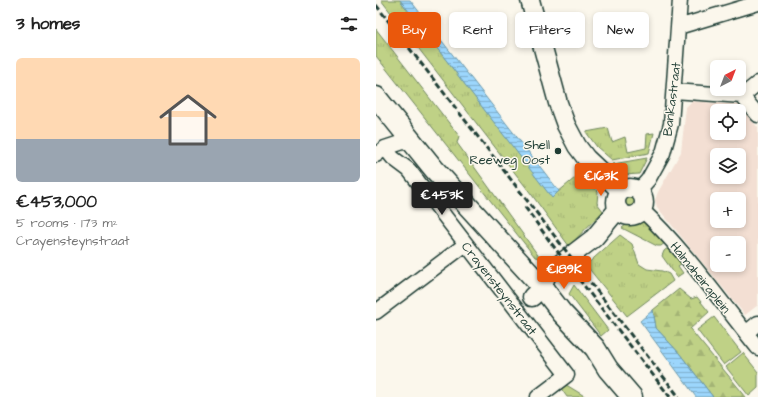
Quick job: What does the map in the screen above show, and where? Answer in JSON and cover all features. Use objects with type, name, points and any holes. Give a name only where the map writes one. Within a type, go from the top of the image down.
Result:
[{"type":"main road","name":"Crayensteynstraat","points":[[376,97],[393,146]]},
{"type":"main road","name":"Crayensteynstraat","points":[[376,108],[393,146],[440,175],[537,292],[562,313],[595,348],[608,369],[632,397]]},
{"type":"street","points":[[530,0],[558,103],[566,125],[577,146],[586,158],[627,206]]},
{"type":"street","name":"Bankastraat","points":[[638,191],[648,180],[663,153],[671,124],[680,0]]},
{"type":"street","points":[[678,27],[758,3]]},
{"type":"street","points":[[746,93],[758,83]]},
{"type":"street","points":[[674,90],[710,93]]},
{"type":"street","points":[[742,96],[758,115]]},
{"type":"street","name":"Crayensteynstraat","points":[[393,146],[393,158],[409,170],[567,375],[538,397]]},
{"type":"street","points":[[627,206],[624,189],[632,188],[638,191]]},
{"type":"street","points":[[537,292],[547,274],[594,238],[627,206]]},
{"type":"street","name":"Halmaheiraplein","points":[[627,206],[657,224],[758,348]]},
{"type":"street","points":[[376,312],[466,244]]},
{"type":"street","points":[[746,333],[758,323]]},
{"type":"shaded area","points":[[692,101],[728,104],[710,104],[710,140],[746,140],[746,113],[758,128],[758,305],[745,315],[657,207],[655,200],[658,192],[681,152],[686,107]]},
{"type":"green space","points":[[381,0],[400,0],[409,12],[390,12]]},
{"type":"green space","points":[[376,29],[388,44],[388,48],[391,48],[459,136],[457,143],[540,258],[535,257],[376,56]]},
{"type":"green space","points":[[418,48],[437,48],[552,197],[581,173],[598,192],[597,203],[603,211],[569,246],[532,195]]},
{"type":"green space","points":[[608,128],[612,142],[625,137],[628,152],[646,148],[647,134],[654,133],[649,153],[612,160],[597,147],[586,132]]},
{"type":"green space","points":[[647,158],[639,174],[624,175],[613,164]]},
{"type":"green space","points":[[631,195],[634,196],[634,206],[627,207],[624,206],[623,199],[624,196]]},
{"type":"green space","points":[[638,222],[647,222],[666,242],[661,246],[657,246],[622,228],[626,225]]},
{"type":"green space","points":[[620,235],[632,244],[639,264],[647,269],[662,271],[669,274],[673,281],[627,316],[586,265]]},
{"type":"green space","points":[[669,247],[682,263],[678,266],[683,273],[677,277],[662,256],[664,251]]},
{"type":"green space","points":[[574,285],[608,330],[601,336],[569,294]]},
{"type":"green space","points":[[679,289],[691,299],[697,297],[709,312],[690,329],[746,397],[713,397],[679,353],[656,328],[653,310]]},
{"type":"green space","points":[[714,317],[741,352],[724,365],[697,330]]},
{"type":"green space","points":[[743,353],[758,372],[758,388],[749,396],[726,367]]},
{"type":"green space","points":[[565,385],[586,397],[567,397],[560,387]]},
{"type":"water","points":[[400,0],[410,0],[419,12],[409,12]]},
{"type":"water","points":[[441,40],[559,191],[552,198],[437,48],[441,48]]},
{"type":"water","points":[[653,310],[656,328],[679,353],[713,397],[696,397],[640,321]]},
{"type":"railway","points":[[376,5],[679,397]]},
{"type":"railway","points":[[525,207],[670,397]]},
{"type":"place","name":"Shell Reeweg Oost","points":[[558,151]]}]
